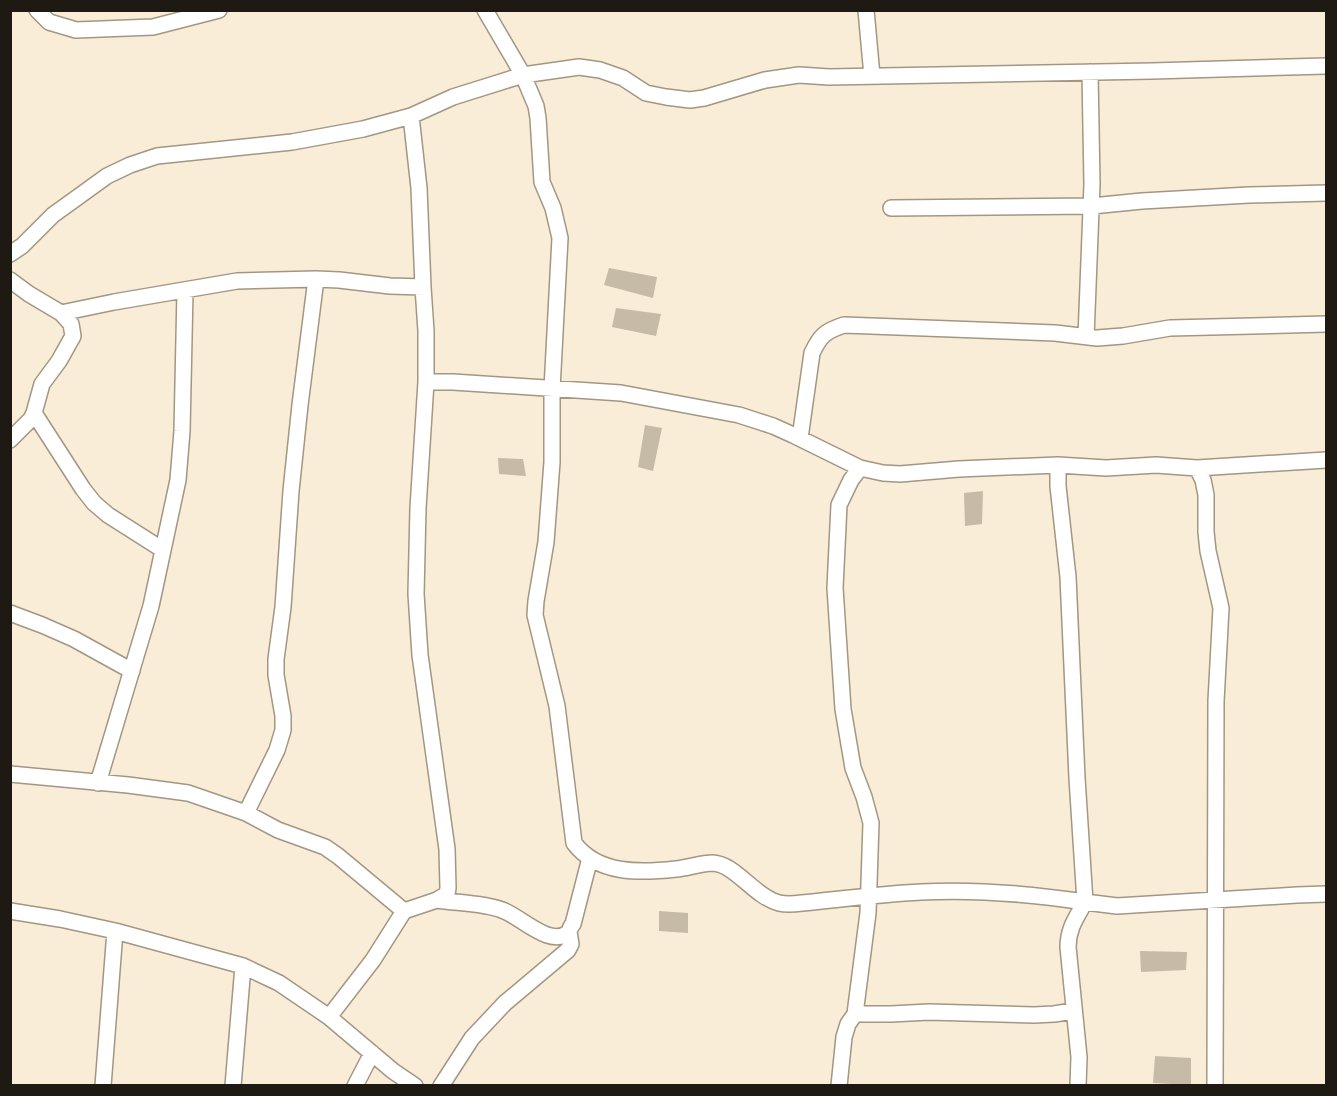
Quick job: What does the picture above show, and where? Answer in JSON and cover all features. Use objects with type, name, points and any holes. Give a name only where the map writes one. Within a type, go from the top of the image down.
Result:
[{"type":"street","points":[[37,10],[49,22],[76,30],[153,27],[219,10]]},
{"type":"street","points":[[485,10],[523,75],[536,106],[542,182],[553,208],[560,238],[552,388],[552,462],[544,557],[535,615],[557,706],[574,843],[580,850],[590,858],[609,867],[638,872],[713,863],[723,865],[766,897],[782,903],[795,904],[922,892],[980,892],[1042,896],[1117,906],[1326,894]]},
{"type":"street","points":[[866,10],[872,76]]},
{"type":"street","points":[[10,254],[22,246],[53,215],[107,176],[141,161],[157,156],[292,142],[363,129],[411,116],[453,97],[523,75],[579,67],[600,70],[623,78],[646,93],[690,100],[765,80],[799,75],[829,77],[1326,66]]},
{"type":"street","points":[[1086,337],[1092,206],[1090,72]]},
{"type":"street","points":[[329,1017],[373,960],[404,911],[437,900],[448,891],[447,849],[420,655],[416,594],[418,508],[426,382],[426,330],[419,188],[411,116]]},
{"type":"street","points":[[891,208],[1092,206],[1154,200],[1326,193]]},
{"type":"street","points":[[61,313],[237,281],[316,279],[423,287]]},
{"type":"street","points":[[246,813],[278,750],[283,730],[276,659],[283,607],[300,405],[316,279]]},
{"type":"street","points":[[10,280],[61,313],[71,324],[73,336],[59,361],[42,384],[34,413],[27,424],[10,440]]},
{"type":"street","points":[[98,783],[151,606],[178,480],[181,450],[184,291]]},
{"type":"street","points":[[800,438],[812,353],[823,334],[844,325],[1055,333],[1097,338],[1170,328],[1326,324]]},
{"type":"street","points":[[426,382],[621,393],[739,415],[800,438],[860,468],[883,473],[1058,465],[1106,468],[1156,465],[1197,468],[1326,460]]},
{"type":"street","points":[[34,413],[82,489],[94,503],[108,515],[164,550]]},
{"type":"street","points":[[1058,465],[1059,497],[1068,577],[1076,767],[1085,902],[1068,935],[1079,1058],[1078,1086]]},
{"type":"street","points":[[838,1086],[844,1037],[848,1024],[855,1014],[868,913],[871,862],[871,823],[853,768],[844,721],[835,588],[840,505],[851,480],[860,468]]},
{"type":"street","points":[[1197,468],[1203,480],[1206,495],[1208,551],[1221,608],[1216,701],[1215,1086]]},
{"type":"street","points":[[10,613],[74,639],[132,670]]},
{"type":"street","points":[[10,774],[128,785],[188,794],[246,813],[278,830],[325,848],[338,856],[404,911]]},
{"type":"street","points":[[441,1086],[472,1038],[505,1003],[568,950],[571,944],[569,932],[590,858]]},
{"type":"street","points":[[437,900],[501,909],[541,933],[552,936],[561,936],[569,932]]},
{"type":"street","points":[[10,911],[115,931],[243,966],[279,983],[329,1017],[393,1071],[415,1086]]},
{"type":"street","points":[[103,1086],[115,931]]},
{"type":"street","points":[[233,1086],[243,966]]},
{"type":"street","points":[[855,1014],[929,1012],[1034,1015],[1074,1011]]},
{"type":"street","points":[[355,1086],[372,1053]]},
{"type":"building","points":[[609,268],[657,277],[653,298],[604,285]]},
{"type":"building","points":[[616,308],[661,314],[656,336],[612,327]]},
{"type":"building","points":[[645,425],[662,428],[653,471],[638,467]]},
{"type":"building","points":[[498,458],[523,459],[526,476],[499,474]]},
{"type":"building","points":[[983,491],[982,524],[965,526],[964,493]]},
{"type":"building","points":[[659,911],[688,913],[688,933],[659,931]]},
{"type":"building","points":[[1140,951],[1187,952],[1186,970],[1141,972]]},
{"type":"building","points":[[1155,1056],[1191,1058],[1191,1085],[1153,1083]]}]
